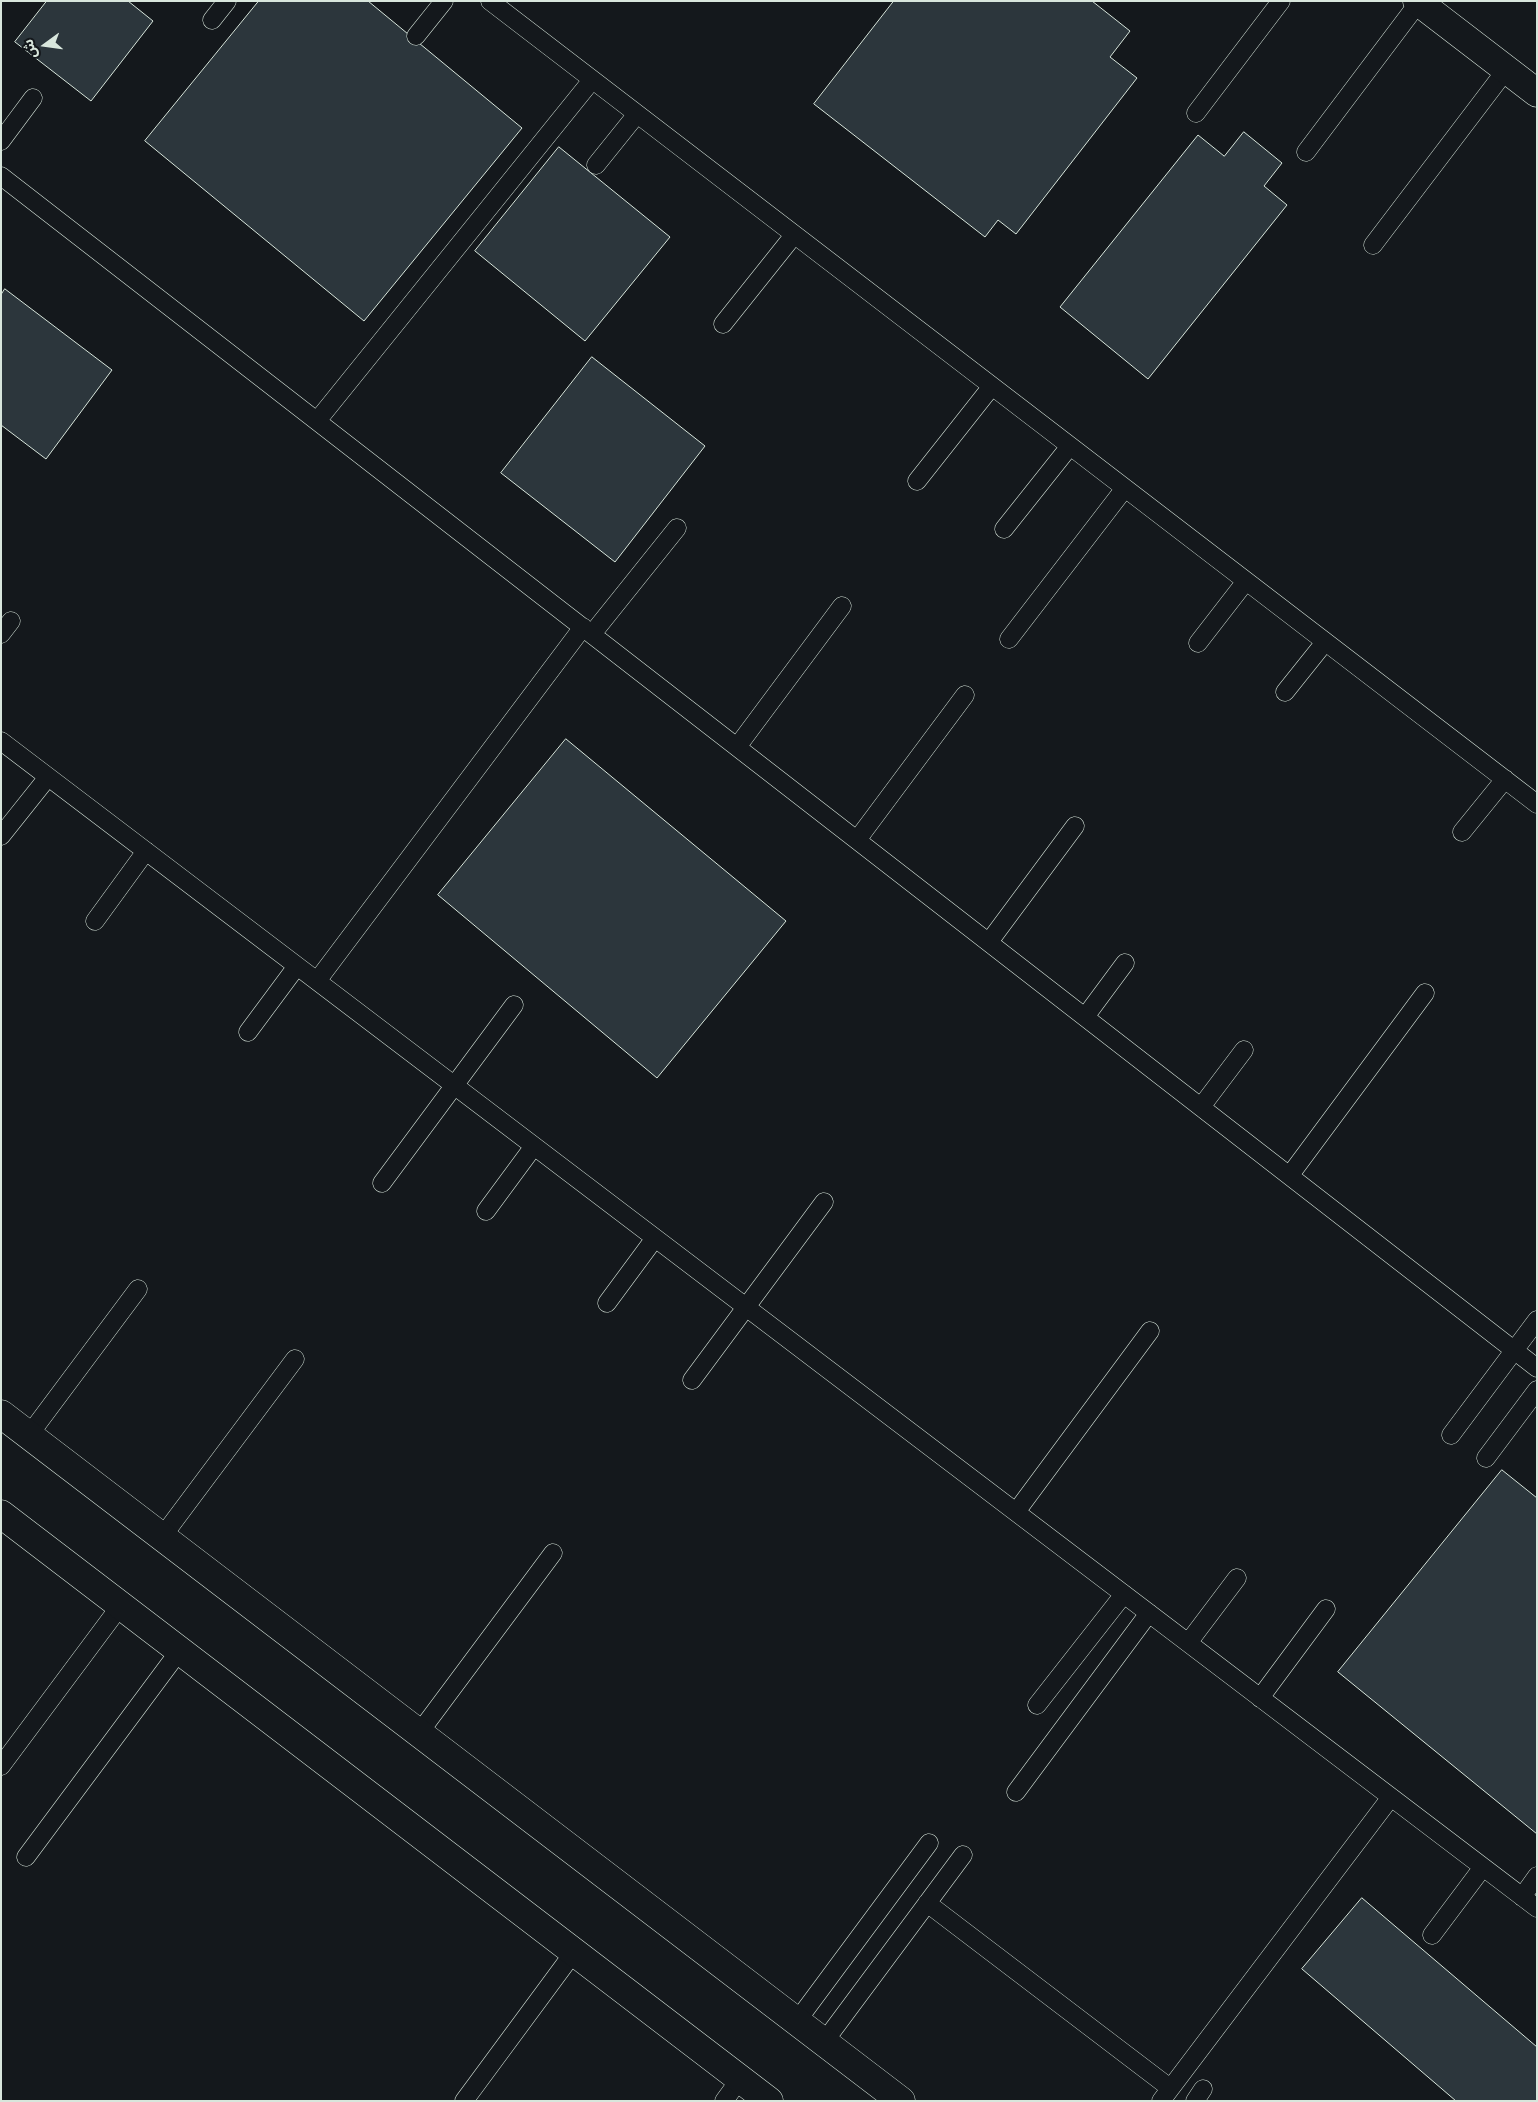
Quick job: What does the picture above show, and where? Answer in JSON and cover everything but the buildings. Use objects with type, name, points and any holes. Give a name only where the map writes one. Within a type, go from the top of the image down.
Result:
[{"type":"street","points":[[1418,2],[1537,93]]},
{"type":"street","points":[[1,1414],[901,2101]]},
{"type":"street","points":[[1,1514],[769,2101]]},
{"type":"lane","points":[[212,20],[227,1]]},
{"type":"lane","points":[[416,36],[444,1]]},
{"type":"lane","points":[[490,1],[1537,804]]},
{"type":"lane","points":[[1196,113],[1281,1]]},
{"type":"lane","points":[[1306,152],[1418,2]]},
{"type":"lane","points":[[1373,245],[1506,70]]},
{"type":"lane","points":[[317,421],[592,80]]},
{"type":"lane","points":[[1,141],[33,98]]},
{"type":"lane","points":[[596,165],[637,114]]},
{"type":"lane","points":[[1,176],[1537,1368]]},
{"type":"lane","points":[[723,324],[794,235]]},
{"type":"lane","points":[[917,481],[992,386]]},
{"type":"lane","points":[[1004,529],[1070,446]]},
{"type":"lane","points":[[1009,639],[1125,488]]},
{"type":"lane","points":[[317,981],[587,631],[677,528]]},
{"type":"lane","points":[[1198,644],[1246,581]]},
{"type":"lane","points":[[737,747],[842,606]]},
{"type":"lane","points":[[1285,692],[1325,642]]},
{"type":"lane","points":[[857,840],[965,695]]},
{"type":"lane","points":[[1,741],[1537,1908]]},
{"type":"lane","points":[[1,836],[48,777]]},
{"type":"lane","points":[[1462,832],[1505,779]]},
{"type":"lane","points":[[989,942],[1075,826]]},
{"type":"lane","points":[[95,921],[146,851]]},
{"type":"lane","points":[[1085,1017],[1125,963]]},
{"type":"lane","points":[[248,1032],[297,966]]},
{"type":"lane","points":[[1290,1176],[1426,993]]},
{"type":"lane","points":[[382,1183],[514,1005]]},
{"type":"lane","points":[[1201,1107],[1244,1050]]},
{"type":"lane","points":[[486,1211],[534,1146]]},
{"type":"lane","points":[[692,1380],[824,1202]]},
{"type":"lane","points":[[607,1303],[655,1238]]},
{"type":"lane","points":[[29,1435],[138,1288]]},
{"type":"lane","points":[[1451,1435],[1537,1320]]},
{"type":"lane","points":[[1016,1512],[1150,1331]]},
{"type":"lane","points":[[162,1537],[295,1359]]},
{"type":"lane","points":[[1486,1458],[1537,1390]]},
{"type":"lane","points":[[419,1733],[553,1553]]},
{"type":"lane","points":[[1188,1643],[1237,1578]]},
{"type":"lane","points":[[1037,1705],[1124,1594]]},
{"type":"lane","points":[[1,1766],[121,1605]]},
{"type":"lane","points":[[1260,1698],[1326,1608]]},
{"type":"lane","points":[[1016,1792],[1149,1613]]},
{"type":"lane","points":[[26,1857],[180,1650]]},
{"type":"lane","points":[[927,1903],[1165,2094],[1391,1797]]},
{"type":"lane","points":[[797,2021],[929,1843]]},
{"type":"lane","points":[[824,2042],[963,1855]]},
{"type":"lane","points":[[1432,1935],[1483,1867]]},
{"type":"lane","points":[[1522,1897],[1537,1876]]},
{"type":"lane","points":[[464,2101],[574,1952]]},
{"type":"lane","points":[[724,2101],[740,2079]]}]
